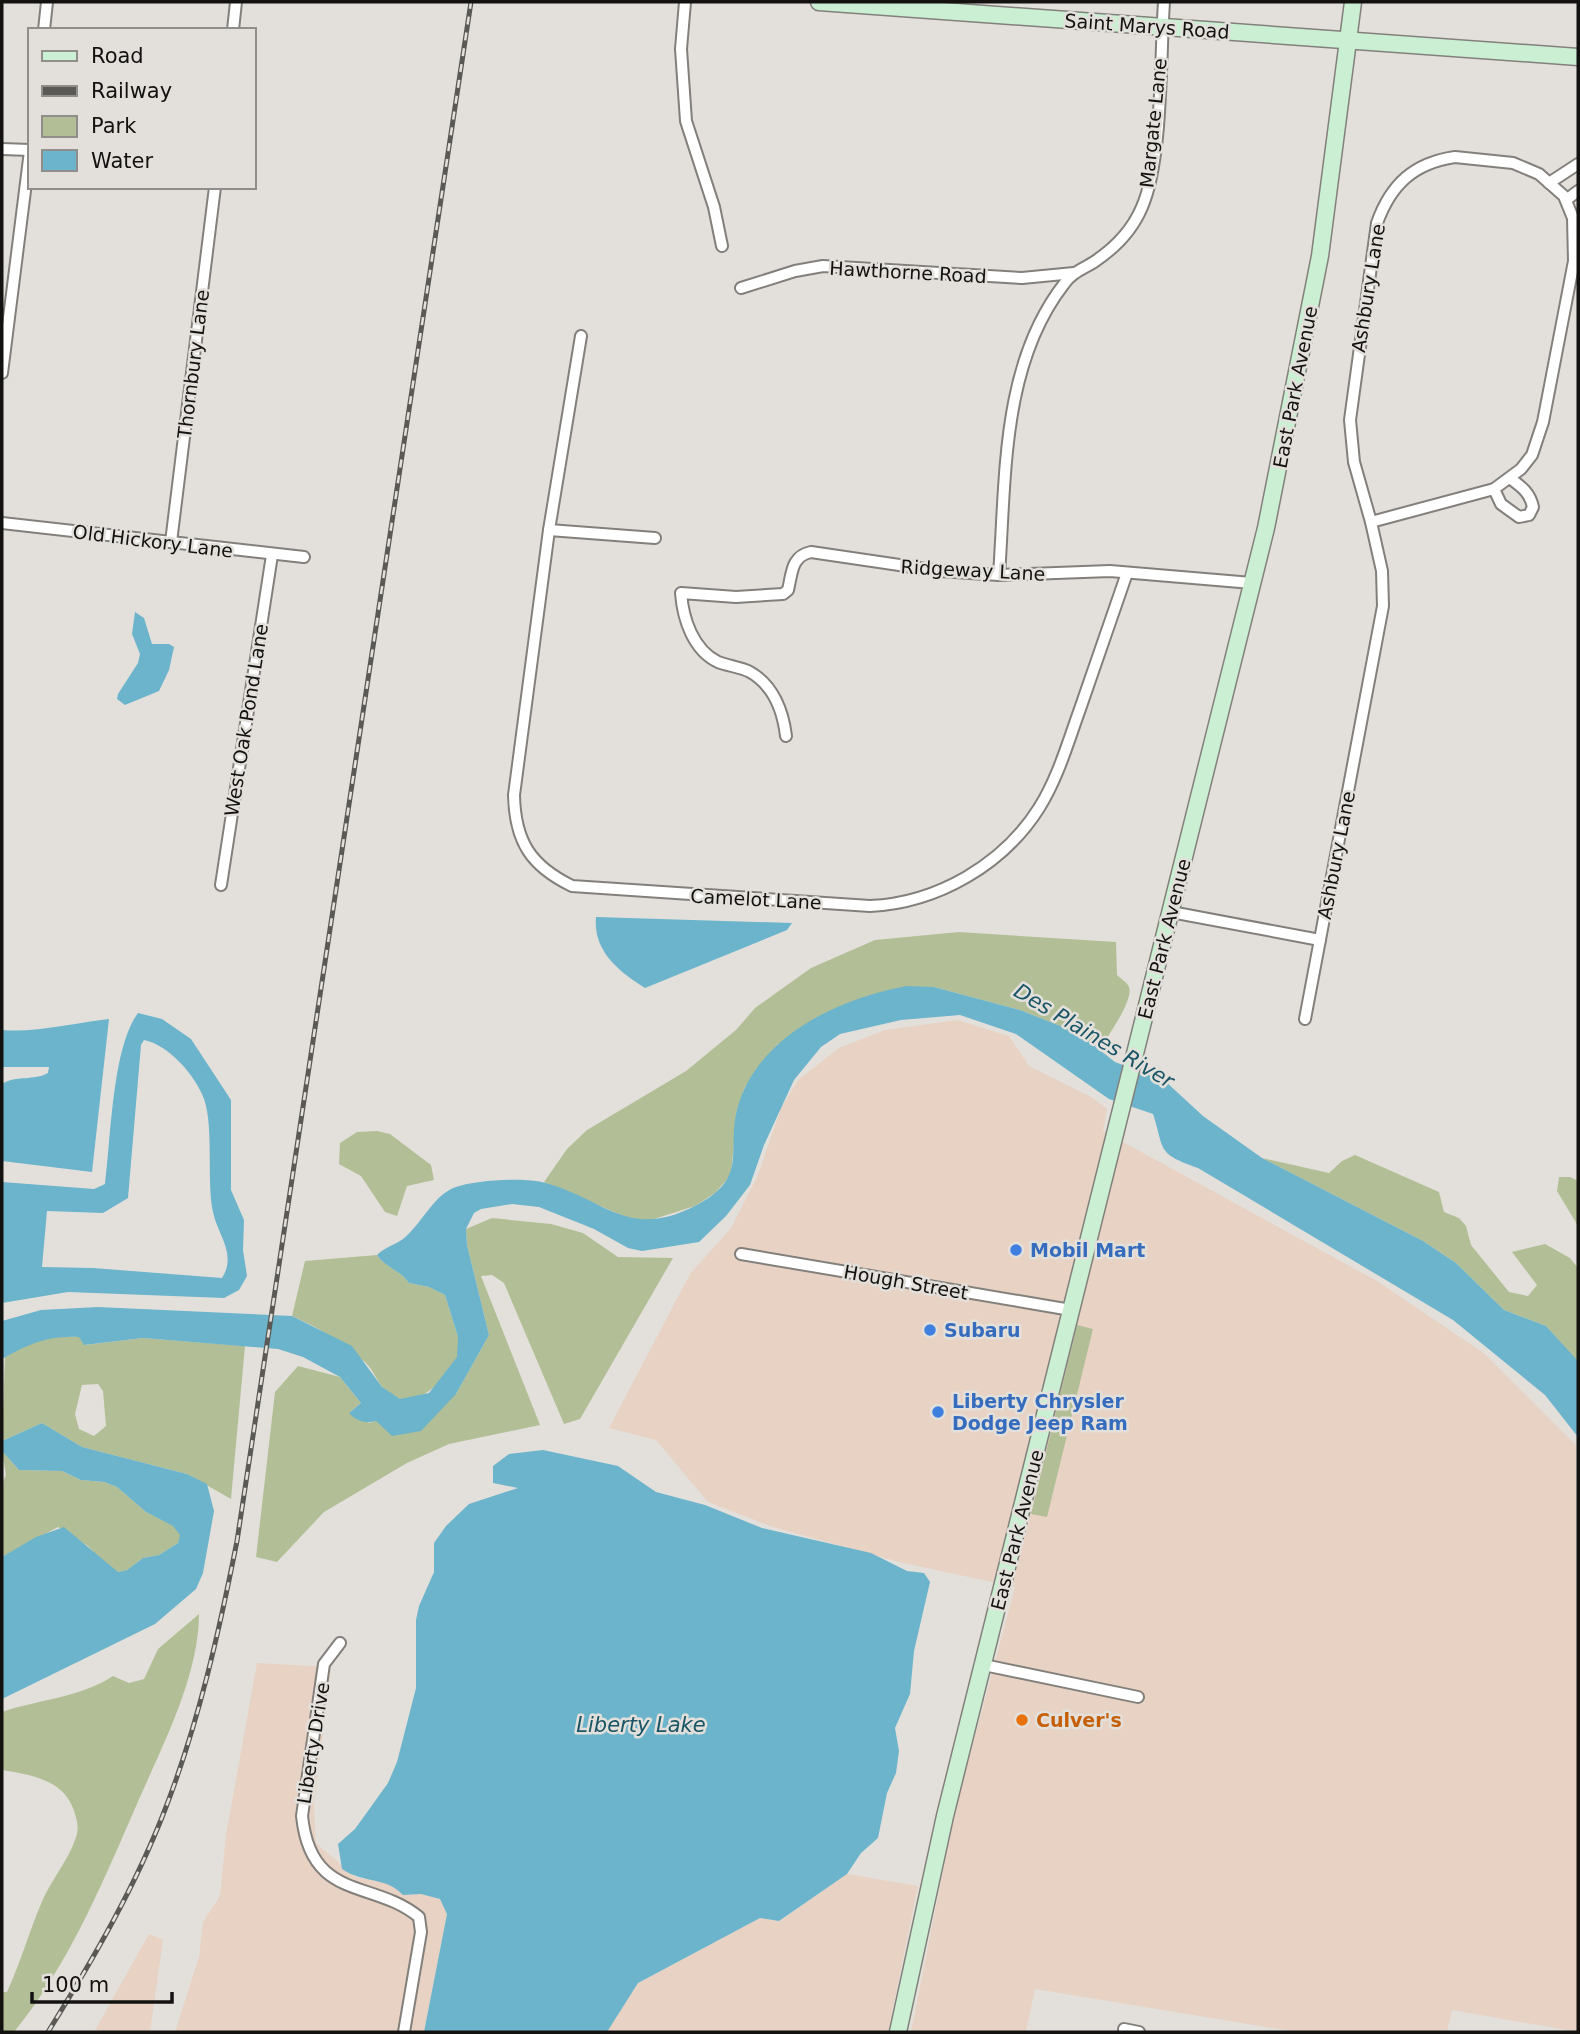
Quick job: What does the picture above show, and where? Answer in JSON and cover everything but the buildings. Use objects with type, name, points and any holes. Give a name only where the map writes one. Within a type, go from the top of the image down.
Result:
[{"type":"main road","name":"Saint Marys Road","points":[[819,2],[1578,57]]},
{"type":"main road","name":"East Park Avenue","points":[[898,2032],[942,1829],[1171,912],[1285,442],[1320,256],[1353,2]]},
{"type":"street","points":[[44,28],[47,2]]},
{"type":"street","points":[[233,28],[236,2]]},
{"type":"street","points":[[685,2],[681,49],[686,121],[714,207],[722,246]]},
{"type":"street","name":"Margate Lane","points":[[999,575],[1007,460],[1020,371],[1047,310],[1065,281],[1108,252],[1123,238],[1134,224],[1150,185],[1164,2]]},
{"type":"street","points":[[2,149],[28,150]]},
{"type":"street","name":"Ashbury Lane","points":[[1305,1019],[1383,606],[1382,571],[1354,462],[1350,419],[1377,223],[1385,200],[1411,171],[1437,160],[1455,157],[1513,163],[1539,174],[1566,200]]},
{"type":"street","points":[[1549,183],[1578,164]]},
{"type":"street","points":[[2,373],[28,166]]},
{"type":"street","name":"Thornbury Lane","points":[[171,541],[215,189]]},
{"type":"street","points":[[1371,522],[1494,489],[1511,479],[1532,455],[1543,422],[1574,261],[1573,218],[1566,200],[1578,191]]},
{"type":"street","name":"Hawthorne Road","points":[[741,288],[795,271],[823,266],[1022,278],[1077,272]]},
{"type":"street","name":"Camelot Lane","points":[[580,335],[549,530],[514,813],[523,842],[540,866],[572,886],[879,905],[937,892],[960,880],[987,863],[1009,844],[1039,808],[1062,760],[1127,573]]},
{"type":"street","points":[[1494,489],[1509,512],[1519,517],[1529,515],[1533,507],[1531,498],[1523,487],[1511,479]]},
{"type":"street","name":"Old Hickory Lane","points":[[2,523],[303,557]]},
{"type":"street","points":[[549,530],[654,538]]},
{"type":"street","name":"Ridgeway Lane","points":[[786,736],[784,717],[769,689],[748,671],[730,667],[706,655],[695,642],[682,606],[681,593],[736,597],[783,594],[788,590],[795,561],[802,554],[811,552],[940,571],[999,575],[1127,573],[1252,583]]},
{"type":"street","name":"West Oak Pond Lane","points":[[221,885],[272,555]]},
{"type":"street","name":"Ashbury Lane","points":[[1171,912],[1320,940]]},
{"type":"street","name":"Hough Street","points":[[741,1254],[1071,1310]]},
{"type":"street","name":"Liberty Drive","points":[[340,1643],[324,1664],[302,1816],[303,1830],[309,1846],[326,1871],[353,1889],[410,1910],[419,1917],[421,1932],[404,2032]]},
{"type":"street","points":[[984,1665],[1139,1697]]},
{"type":"street","points":[[1124,2031],[1139,2032]]},
{"type":"shaded area","points":[[957,1020],[1009,1036],[1029,1066],[1093,1098],[1107,1109],[1103,1131],[1377,1281],[1485,1354],[1576,1445],[1578,2032],[1452,2010],[1447,2032],[1297,2032],[1035,1989],[1026,2032],[911,2032],[955,1811],[1015,1587],[899,1562],[773,1527],[708,1502],[656,1440],[609,1428],[690,1274],[731,1228],[758,1175],[781,1108],[798,1080],[839,1048],[885,1030]]},
{"type":"shaded area","points":[[257,1663],[331,1667],[314,1804],[316,1843],[355,1877],[392,1884],[403,1895],[421,1894],[440,1899],[447,1914],[424,2032],[175,2032],[199,1957],[203,1922],[220,1896],[226,1835]]},
{"type":"shaded area","points":[[847,1874],[918,1886],[888,2032],[607,2032],[638,1983],[760,1918],[780,1921]]},
{"type":"shaded area","points":[[149,1934],[163,1940],[150,2032],[94,2032]]},
{"type":"green space","points":[[959,932],[1116,942],[1117,975],[1129,987],[1128,1000],[1100,1049],[1078,1033],[1020,1010],[934,987],[778,1044],[745,1087],[737,1110],[731,1175],[715,1193],[695,1206],[651,1220],[633,1220],[544,1182],[567,1149],[587,1130],[686,1071],[736,1030],[755,1008],[811,968],[875,940]]},
{"type":"green space","points":[[377,1131],[390,1134],[431,1165],[434,1180],[407,1186],[397,1216],[385,1212],[361,1176],[339,1164],[340,1143],[357,1132]]},
{"type":"green space","points":[[1355,1155],[1439,1192],[1444,1212],[1459,1218],[1466,1226],[1471,1245],[1509,1292],[1528,1296],[1537,1285],[1512,1252],[1545,1244],[1570,1258],[1578,1268],[1578,1362],[1546,1326],[1504,1310],[1456,1263],[1423,1241],[1262,1158],[1329,1173],[1342,1161]]},
{"type":"green space","points":[[1559,1177],[1570,1177],[1578,1181],[1578,1226],[1557,1191]]},
{"type":"green space","points":[[492,1218],[551,1224],[583,1233],[618,1257],[673,1258],[580,1419],[564,1424],[504,1283],[492,1275],[481,1276],[540,1425],[449,1444],[407,1463],[324,1512],[277,1562],[256,1557],[275,1392],[298,1366],[340,1377],[361,1403],[349,1413],[369,1423],[456,1394],[489,1335],[467,1245],[466,1229]]},
{"type":"green space","points":[[377,1255],[409,1283],[429,1287],[445,1295],[458,1337],[458,1357],[452,1366],[436,1385],[417,1398],[406,1400],[385,1390],[366,1363],[349,1349],[292,1316],[305,1261]]},
{"type":"green space","points":[[1077,1325],[1093,1329],[1047,1517],[1031,1514]]},
{"type":"green space","points":[[58,1336],[80,1337],[85,1345],[143,1338],[245,1346],[231,1499],[187,1474],[82,1447],[42,1423],[2,1441],[5,1357],[30,1343]],"holes":[[[98,1384],[103,1391],[106,1426],[94,1436],[79,1429],[75,1414],[82,1385]]]},
{"type":"green space","points":[[2,1451],[19,1470],[62,1471],[81,1480],[104,1482],[117,1487],[146,1512],[174,1526],[181,1535],[178,1543],[159,1555],[143,1558],[127,1570],[118,1572],[110,1569],[88,1546],[58,1527],[2,1557],[2,1484],[6,1475]]},
{"type":"green space","points":[[199,1614],[187,1684],[159,1754],[85,1919],[34,2005],[14,2032],[2,2032],[2,1992],[7,1992],[39,1909],[72,1847],[78,1827],[71,1803],[56,1786],[36,1777],[2,1770],[2,1712],[88,1689],[113,1676],[129,1683],[144,1679],[158,1649]]},
{"type":"water","points":[[135,612],[144,618],[152,644],[169,644],[174,647],[169,670],[159,691],[125,705],[117,699],[118,694],[138,663],[140,654],[132,634]]},
{"type":"water","points":[[596,917],[792,923],[787,930],[645,988],[609,959],[599,940]]},
{"type":"water","points":[[907,986],[934,987],[1020,1010],[1078,1033],[1115,1062],[1165,1081],[1203,1116],[1262,1158],[1423,1241],[1456,1263],[1504,1310],[1546,1326],[1577,1360],[1578,1437],[1545,1395],[1453,1320],[1198,1168],[1168,1154],[1161,1143],[1153,1114],[1109,1099],[1016,1034],[960,1015],[901,1020],[840,1034],[821,1047],[794,1080],[764,1145],[750,1185],[726,1216],[699,1242],[642,1251],[628,1248],[594,1229],[539,1207],[512,1204],[481,1209],[474,1213],[466,1229],[467,1245],[489,1335],[456,1394],[421,1431],[392,1436],[376,1421],[358,1420],[349,1413],[361,1403],[340,1377],[303,1357],[278,1349],[143,1338],[84,1345],[79,1337],[58,1337],[21,1349],[2,1359],[2,1321],[41,1310],[98,1307],[292,1316],[352,1346],[382,1387],[400,1399],[429,1393],[457,1357],[458,1337],[445,1295],[429,1287],[409,1283],[377,1255],[410,1233],[441,1196],[465,1185],[526,1180],[567,1190],[618,1214],[634,1218],[652,1219],[695,1206],[724,1184],[730,1173],[738,1106],[749,1081],[764,1059],[783,1040],[805,1024],[830,1011],[855,1000]]},
{"type":"water","points":[[138,1013],[162,1019],[191,1039],[231,1100],[231,1190],[244,1220],[243,1250],[247,1276],[239,1290],[224,1298],[68,1292],[2,1303],[2,1182],[94,1189],[105,1184],[118,1071],[129,1029]],"holes":[[[144,1040],[170,1053],[186,1069],[198,1086],[206,1105],[211,1199],[228,1261],[222,1278],[93,1268],[42,1267],[47,1211],[103,1213],[128,1198],[141,1045]]]},
{"type":"water","points":[[109,1019],[92,1172],[2,1161],[2,1084],[43,1075],[48,1073],[49,1067],[2,1067],[2,1030],[41,1029]]},
{"type":"water","points":[[42,1423],[82,1447],[187,1474],[207,1484],[214,1511],[203,1573],[196,1589],[155,1624],[2,1699],[2,1557],[36,1537],[64,1527],[118,1572],[127,1570],[143,1558],[159,1555],[178,1543],[180,1535],[173,1526],[146,1512],[117,1487],[104,1482],[81,1480],[62,1471],[19,1470],[2,1451],[2,1441]]},
{"type":"water","name":"Liberty Lake","points":[[543,1450],[618,1466],[656,1492],[705,1505],[762,1528],[871,1553],[907,1571],[924,1573],[930,1582],[914,1651],[910,1694],[895,1728],[899,1751],[896,1773],[887,1793],[878,1838],[861,1853],[847,1874],[779,1921],[760,1918],[638,1983],[607,2032],[424,2032],[447,1914],[440,1899],[421,1894],[403,1895],[382,1882],[358,1877],[342,1869],[338,1844],[355,1829],[388,1783],[397,1762],[416,1688],[416,1620],[419,1606],[434,1572],[434,1543],[446,1526],[469,1504],[518,1488],[493,1483],[493,1466],[509,1454]]},
{"type":"railway","points":[[48,2032],[112,1923],[141,1866],[166,1807],[198,1709],[230,1575],[471,2]]},
{"type":"place","name":"Mobil Mart","points":[[1016,1250]]},
{"type":"place","name":"Subaru","points":[[930,1330]]},
{"type":"place","name":"Liberty Chrysler Dodge Jeep Ram","points":[[938,1412]]},
{"type":"place","name":"Culver's","points":[[1022,1720]]},
{"type":"water label","name":"Des Plaines River","points":[[1094,1036]]}]
